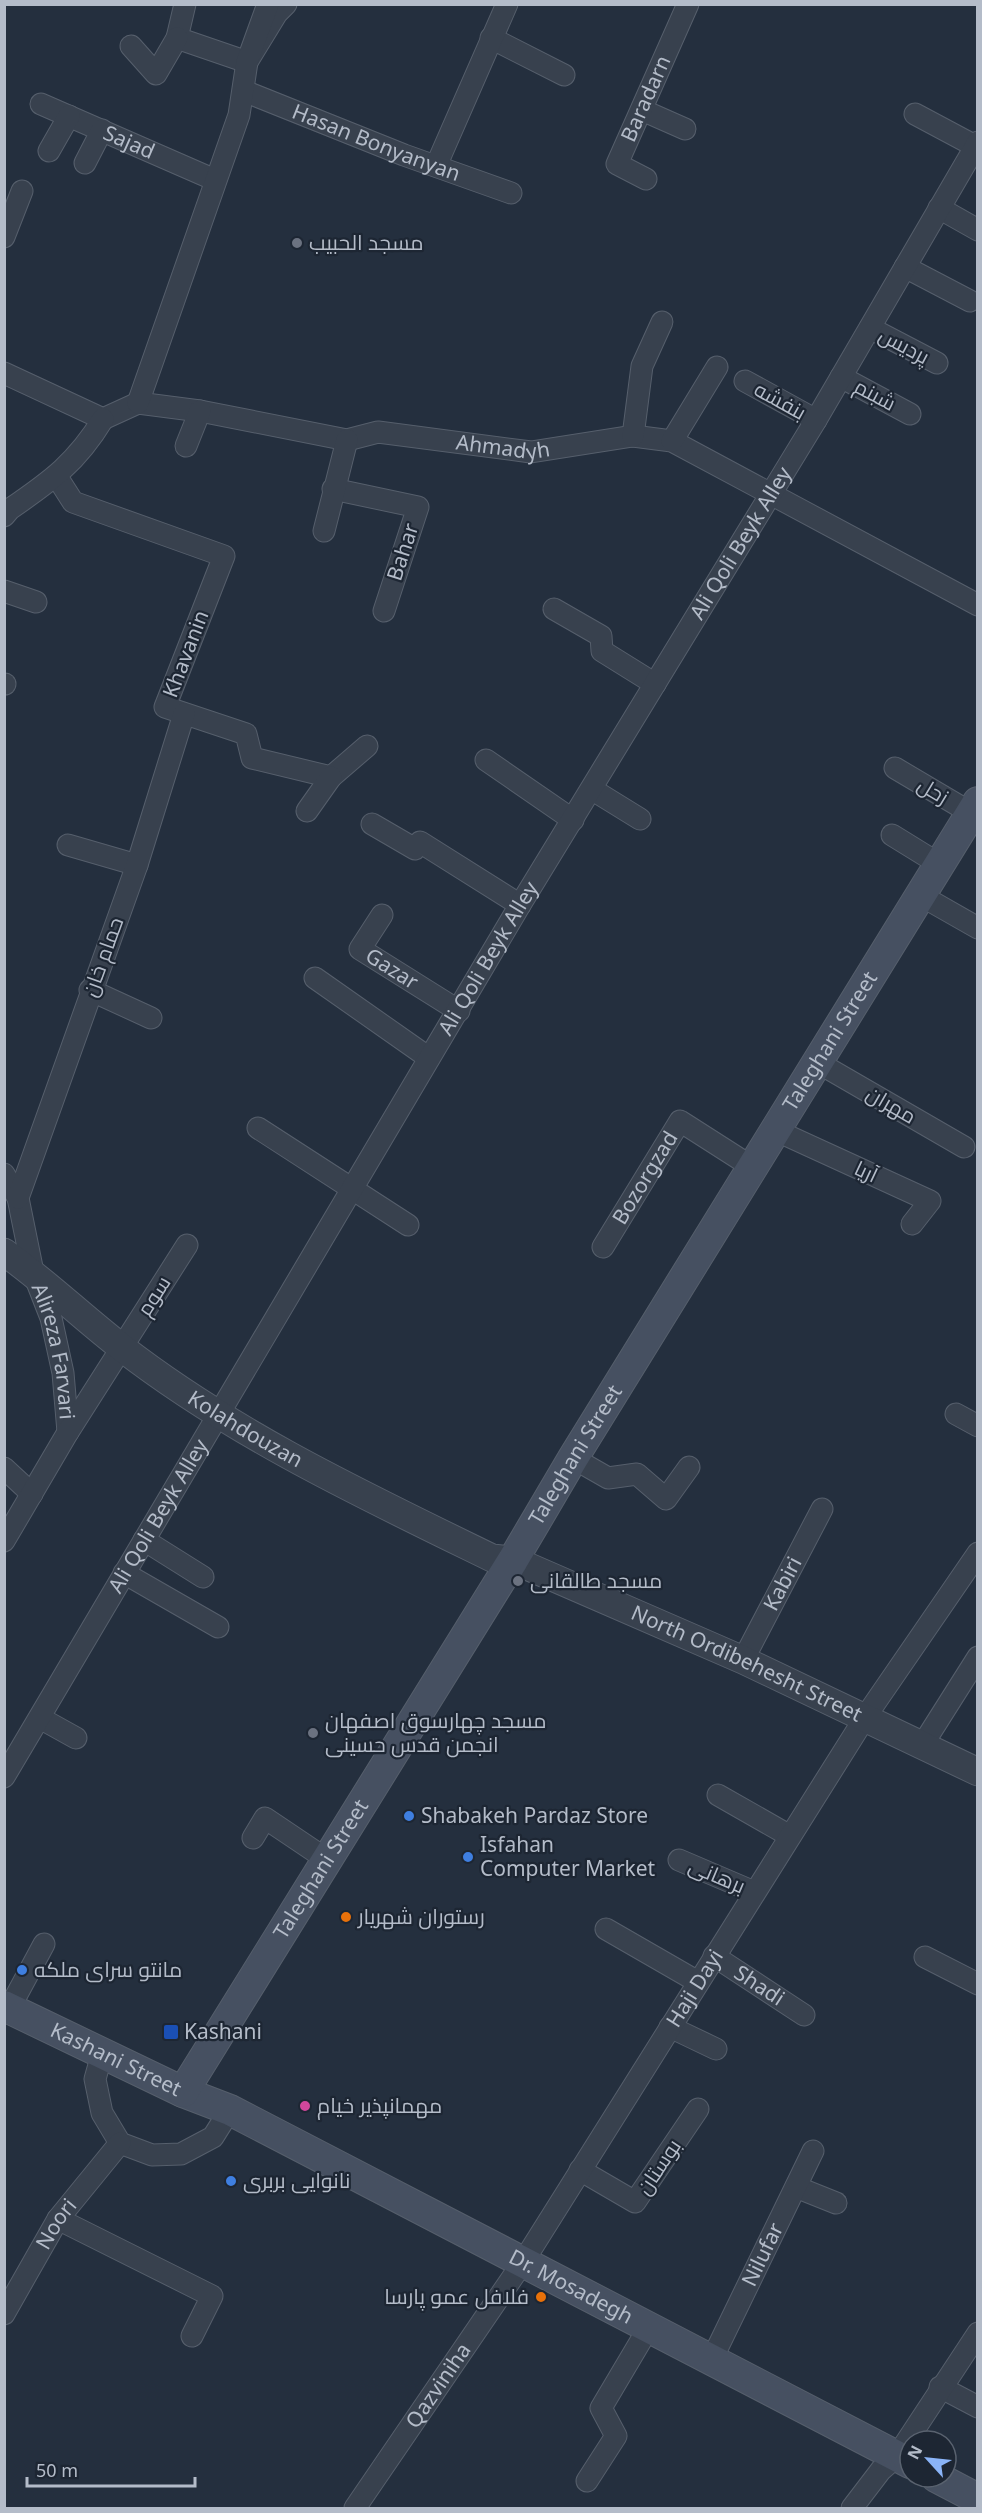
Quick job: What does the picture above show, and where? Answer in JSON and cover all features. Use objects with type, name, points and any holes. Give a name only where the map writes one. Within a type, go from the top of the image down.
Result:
[{"type":"main road","name":"Taleghani Street","points":[[178,2100],[513,1560],[573,1458],[974,808]]},
{"type":"main road","name":"Kashani Street","points":[[7,2007],[102,2054],[178,2100],[230,2110]]},
{"type":"main road","name":"Dr. Mosadegh","points":[[230,2110],[898,2457]]},
{"type":"main road","points":[[958,2489],[978,2499]]},
{"type":"street","points":[[131,46],[156,74],[177,38],[185,4]]},
{"type":"street","points":[[4,516],[10,509],[57,477],[88,444],[103,419],[138,403],[239,115],[247,62],[268,4]]},
{"type":"street","points":[[247,62],[277,13],[286,4]]},
{"type":"street","points":[[436,166],[507,4]]},
{"type":"street","name":"Baradarn","points":[[646,179],[617,164],[688,4]]},
{"type":"street","points":[[177,38],[247,62]]},
{"type":"street","points":[[491,38],[564,75]]},
{"type":"street","name":"Hasan Bonyanyan","points":[[244,90],[436,166],[511,193]]},
{"type":"street","name":"Sajad","points":[[41,104],[215,180]]},
{"type":"street","points":[[642,110],[685,129]]},
{"type":"street","points":[[915,114],[976,144]]},
{"type":"street","points":[[48,151],[69,116]]},
{"type":"street","points":[[85,163],[102,130]]},
{"type":"street","name":"Ali Qoli Beyk Alley","points":[[4,1777],[520,905],[593,790],[772,494],[976,144]]},
{"type":"street","points":[[4,237],[22,191]]},
{"type":"street","points":[[939,208],[978,230]]},
{"type":"street","points":[[905,267],[970,301]]},
{"type":"street","points":[[633,436],[642,366],[662,322]]},
{"type":"street","name":"پردیس","points":[[870,328],[937,363]]},
{"type":"street","points":[[672,441],[717,367]]},
{"type":"street","points":[[4,373],[103,419]]},
{"type":"street","name":"شبنم","points":[[841,377],[910,414]]},
{"type":"street","name":"بنفشه","points":[[745,381],[816,420]]},
{"type":"street","name":"Ahmadyh","points":[[138,403],[200,411],[347,440],[378,432],[531,452],[633,436],[672,441],[978,605]]},
{"type":"street","points":[[186,446],[200,411]]},
{"type":"street","points":[[324,531],[347,440]]},
{"type":"street","name":"Khavanin","points":[[57,477],[73,502],[224,556],[165,707],[246,734],[252,758],[331,777]]},
{"type":"street","name":"Bahar","points":[[333,489],[418,507],[384,611]]},
{"type":"street","points":[[4,591],[36,602]]},
{"type":"street","points":[[555,609],[601,636],[602,651],[655,684]]},
{"type":"street","name":"حمام خان","points":[[18,1198],[90,990],[136,866],[184,714]]},
{"type":"street","points":[[308,811],[331,777],[367,746]]},
{"type":"street","points":[[486,760],[573,820]]},
{"type":"street","name":"زحل","points":[[895,768],[974,808]]},
{"type":"street","points":[[593,790],[640,819]]},
{"type":"street","points":[[372,824],[415,849],[420,842],[520,905]]},
{"type":"street","points":[[892,835],[939,864]]},
{"type":"street","points":[[68,846],[136,866]]},
{"type":"street","points":[[921,895],[978,928]]},
{"type":"street","name":"Gazar","points":[[382,915],[360,949],[459,1011]]},
{"type":"street","points":[[315,978],[429,1058]]},
{"type":"street","points":[[90,990],[151,1018]]},
{"type":"street","name":"مهران","points":[[817,1062],[964,1147]]},
{"type":"street","name":"Bozorgzad","points":[[603,1247],[680,1121],[752,1167]]},
{"type":"street","points":[[258,1128],[408,1225]]},
{"type":"street","name":"آریا","points":[[775,1130],[930,1201],[912,1224]]},
{"type":"street","points":[[4,1174],[18,1198]]},
{"type":"street","name":"Alireza Farvari","points":[[18,1198],[33,1272],[51,1318],[63,1373],[68,1432]]},
{"type":"street","name":"سوم","points":[[121,1347],[188,1245]]},
{"type":"street","name":"Kolahdouzan","points":[[4,1252],[33,1272],[121,1347],[219,1413],[353,1490],[492,1558],[513,1560]]},
{"type":"street","name":"Alireza Farvari","points":[[4,1541],[121,1347]]},
{"type":"street","points":[[956,1414],[978,1426]]},
{"type":"street","points":[[573,1458],[608,1478],[637,1474],[666,1499],[689,1467]]},
{"type":"street","points":[[4,1468],[32,1494]]},
{"type":"street","name":"Kabiri","points":[[743,1660],[822,1509]]},
{"type":"street","points":[[144,1540],[203,1577]]},
{"type":"street","name":"Haji Dayi","points":[[523,2262],[866,1716],[978,1552]]},
{"type":"street","name":"North Ordibehesht Street","points":[[513,1560],[866,1716],[978,1772]]},
{"type":"street","points":[[124,1573],[218,1627]]},
{"type":"street","points":[[923,1744],[978,1658]]},
{"type":"street","points":[[40,1718],[76,1738]]},
{"type":"street","points":[[718,1795],[790,1836]]},
{"type":"street","points":[[253,1839],[264,1818],[326,1859]]},
{"type":"street","name":"برهانی","points":[[679,1860],[754,1892]]},
{"type":"street","points":[[606,1929],[698,1983]]},
{"type":"street","points":[[7,2007],[44,1944]]},
{"type":"street","name":"Shadi","points":[[714,1956],[804,2015]]},
{"type":"street","points":[[925,1957],[978,1984]]},
{"type":"street","points":[[670,2027],[716,2049]]},
{"type":"street","points":[[102,2054],[95,2079],[97,2090],[102,2113],[120,2143],[152,2155],[181,2154],[213,2137],[230,2110]]},
{"type":"street","name":"بوستان","points":[[580,2170],[635,2202],[698,2109]]},
{"type":"street","name":"Noori","points":[[4,2314],[58,2219],[120,2143]]},
{"type":"street","name":"Nilufar","points":[[712,2359],[813,2151]]},
{"type":"street","points":[[796,2187],[836,2203]]},
{"type":"street","points":[[58,2219],[212,2296],[192,2336]]},
{"type":"street","name":"Qazviniha","points":[[355,2508],[523,2262]]},
{"type":"street","points":[[587,2481],[616,2436],[601,2408],[649,2327]]},
{"type":"street","points":[[919,2429],[940,2387],[978,2333]]},
{"type":"street","points":[[940,2387],[978,2407]]},
{"type":"street","points":[[852,2508],[881,2470],[898,2462]]},
{"type":"place","name":"مسجد الحبیب","points":[[297,243]]},
{"type":"place","name":"مسجد طالقانی","points":[[518,1581]]},
{"type":"place","name":"مسجد چهارسوق اصفهان انجمن قدس حسینی","points":[[313,1733]]},
{"type":"place","name":"Shabakeh Pardaz Store","points":[[409,1816]]},
{"type":"place","name":"Isfahan Computer Market","points":[[468,1857]]},
{"type":"place","name":"رستوران شهریار","points":[[346,1917]]},
{"type":"place","name":"مانتو سرای ملکه","points":[[22,1970]]},
{"type":"place","name":"Kashani","points":[[171,2032]]},
{"type":"place","name":"مهمانپذیر خیام","points":[[305,2106]]},
{"type":"place","name":"نانوایی بربری","points":[[231,2181]]},
{"type":"place","name":"فلافل عمو پارسا","points":[[541,2297]]}]
